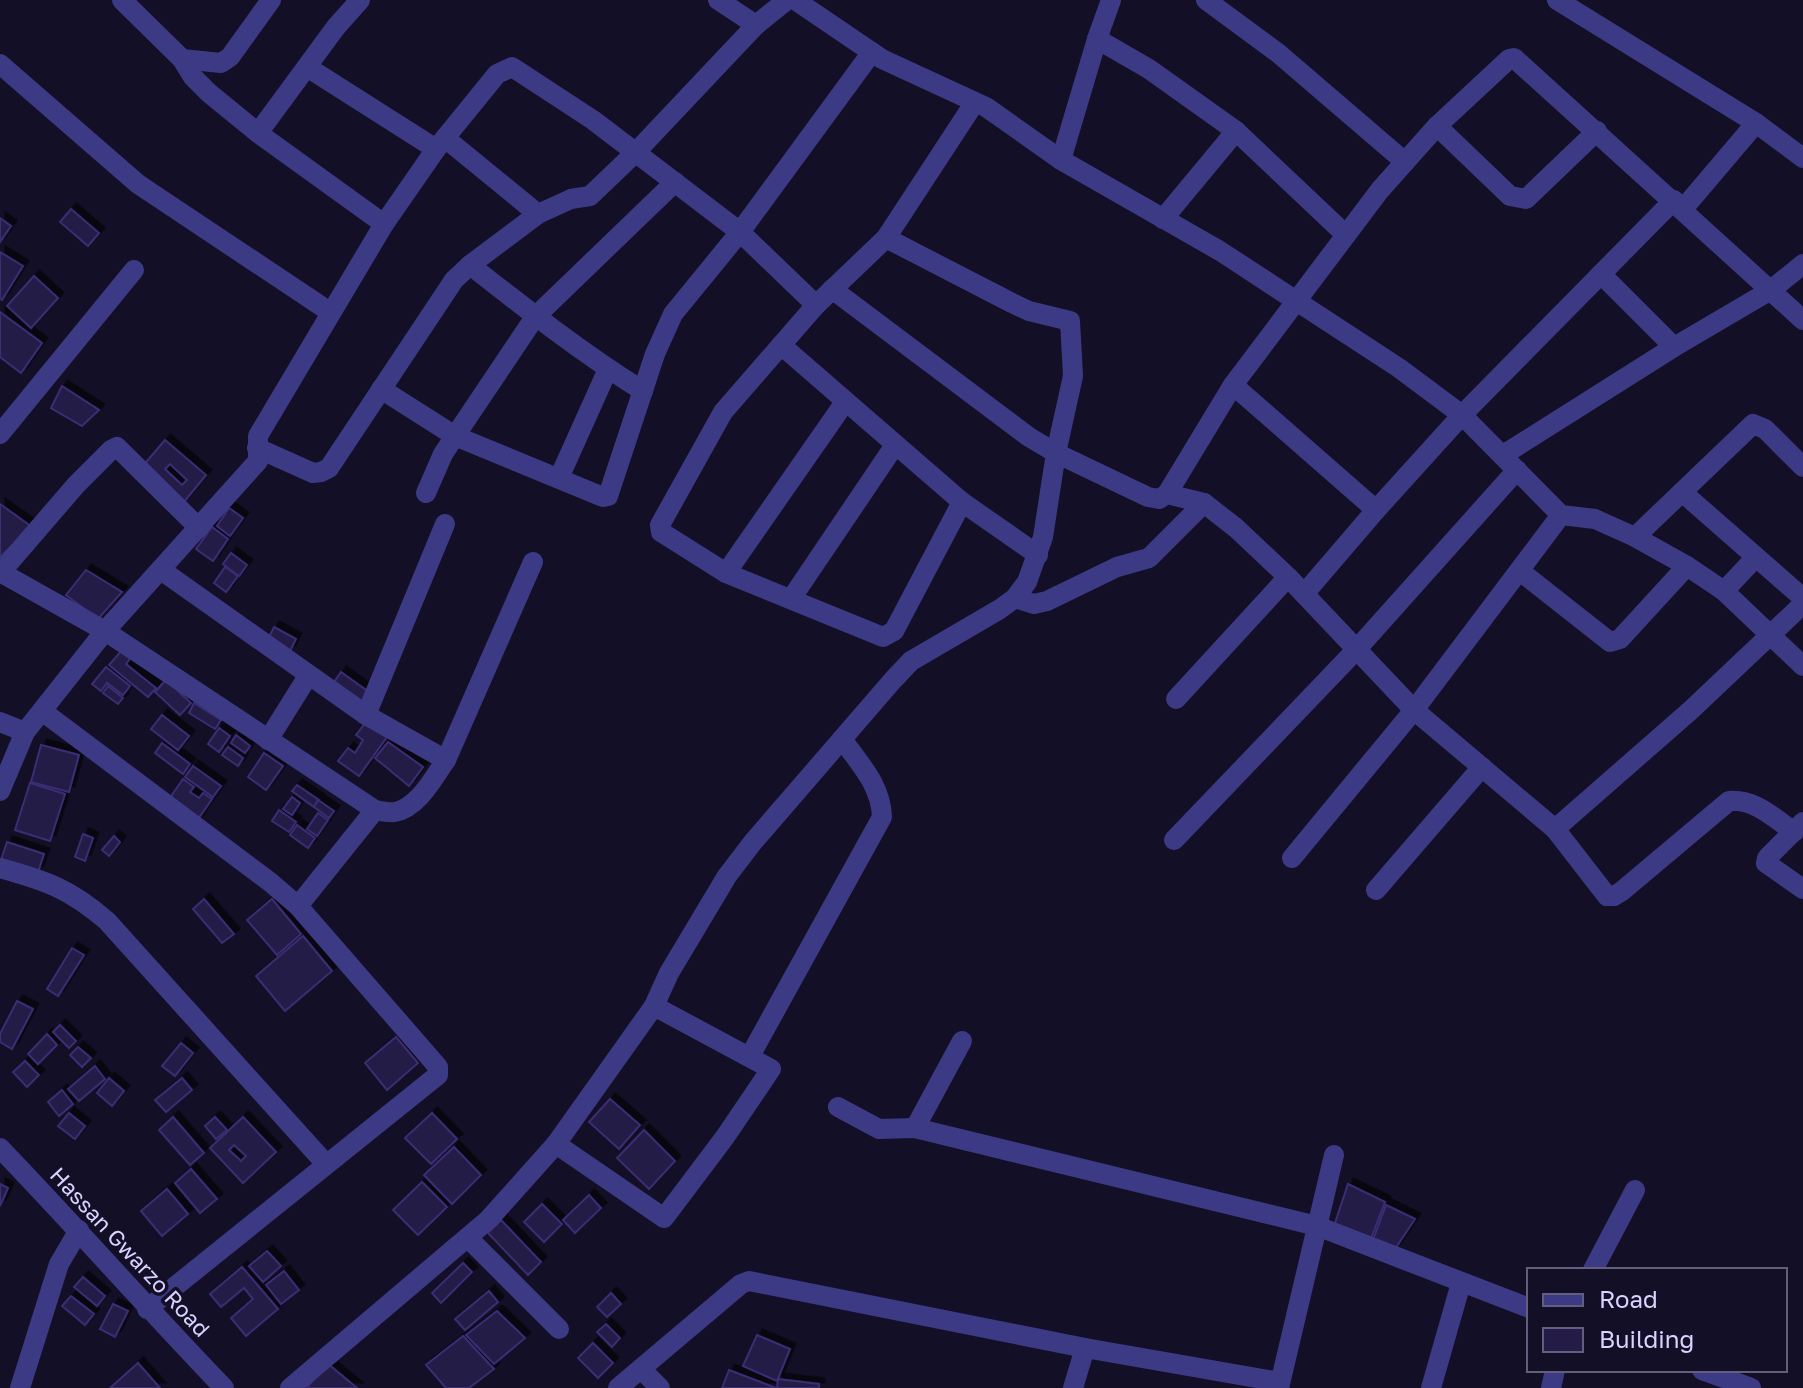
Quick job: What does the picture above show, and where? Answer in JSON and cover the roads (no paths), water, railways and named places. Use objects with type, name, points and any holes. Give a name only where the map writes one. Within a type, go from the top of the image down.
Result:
[{"type":"street","points":[[122,0],[182,59],[193,77],[209,93],[258,133],[384,224]]},
{"type":"street","points":[[182,59],[221,63],[230,57],[271,0]]},
{"type":"street","points":[[258,133],[336,27],[360,0]]},
{"type":"street","points":[[718,0],[756,25]]},
{"type":"street","points":[[258,454],[313,473],[329,468],[454,280],[538,214],[571,199],[590,196],[756,25],[787,0]]},
{"type":"street","points":[[795,0],[872,52],[1010,122],[1061,160],[1296,300],[1399,368],[1462,415],[1561,515],[1595,519],[1687,566],[1724,591],[1803,666]]},
{"type":"street","points":[[1206,0],[1307,76],[1405,162]]},
{"type":"street","points":[[1557,0],[1756,123],[1803,158]]},
{"type":"street","points":[[1061,160],[1109,1]]},
{"type":"street","points":[[1097,39],[1149,69],[1236,131],[1346,235]]},
{"type":"street","points":[[381,389],[455,436],[603,497],[608,496],[655,354],[673,314],[740,232],[872,52]]},
{"type":"street","points":[[832,289],[1029,437],[1148,497],[1159,499],[1167,494],[1233,385],[1346,235],[1437,126],[1497,68],[1514,58],[1803,320]]},
{"type":"street","points":[[0,64],[138,184],[330,312]]},
{"type":"street","points":[[307,67],[441,143],[538,214]]},
{"type":"street","points":[[0,791],[25,732],[105,631],[241,481],[258,454],[258,436],[384,224],[441,143],[497,74],[512,67],[593,120],[740,232],[816,305]]},
{"type":"street","points":[[962,502],[894,631],[883,637],[726,573],[667,538],[661,532],[660,525],[723,412],[816,305],[886,238],[975,102]]},
{"type":"street","points":[[1304,594],[1462,415],[1601,274],[1679,205],[1756,123]]},
{"type":"street","points":[[1437,126],[1510,196],[1519,200],[1526,199],[1597,131]]},
{"type":"street","points":[[1163,219],[1236,131]]},
{"type":"street","points":[[426,493],[443,454],[535,317],[675,182]]},
{"type":"street","points":[[290,1388],[489,1219],[556,1144],[654,1006],[669,973],[727,876],[753,842],[911,661],[1000,609],[1015,598],[1027,582],[1038,555],[1073,376],[1070,321],[1020,307],[886,238]]},
{"type":"street","points":[[1174,840],[1356,650],[1510,462],[1674,347],[1771,290],[1803,264]]},
{"type":"street","points":[[470,265],[535,317],[643,391]]},
{"type":"street","points":[[0,434],[134,270]]},
{"type":"street","points":[[1601,274],[1674,347]]},
{"type":"street","points":[[781,345],[962,502],[1038,555]]},
{"type":"street","points":[[559,478],[608,369]]},
{"type":"street","points":[[1233,385],[1376,510]]},
{"type":"street","points":[[726,573],[845,402]]},
{"type":"street","points":[[1635,537],[1753,424],[1765,429],[1803,467]]},
{"type":"street","points":[[791,599],[895,445]]},
{"type":"street","points":[[199,528],[117,447],[76,485],[1,572],[105,631],[375,810],[396,812],[413,802],[428,787],[446,760],[533,562]]},
{"type":"street","points":[[1555,829],[1691,710],[1803,601],[1682,492]]},
{"type":"street","points":[[1167,494],[1204,503],[1236,528],[1288,577],[1414,710],[1555,829],[1607,896],[1622,891],[1729,801],[1742,800],[1798,827],[1767,858],[1766,863],[1803,889]]},
{"type":"street","points":[[1015,598],[1034,604],[1047,601],[1117,567],[1149,558],[1204,503]]},
{"type":"street","points":[[1292,858],[1414,710],[1561,515]]},
{"type":"street","points":[[366,715],[445,524]]},
{"type":"street","points":[[1724,591],[1756,557]]},
{"type":"street","points":[[1520,571],[1610,642],[1615,642],[1687,566]]},
{"type":"street","points":[[161,570],[366,715],[446,760]]},
{"type":"street","points":[[1176,699],[1288,577]]},
{"type":"street","points":[[268,740],[308,676]]},
{"type":"street","points":[[42,711],[298,906],[439,1071],[438,1075],[147,1309]]},
{"type":"street","points":[[0,722],[25,732]]},
{"type":"street","points":[[750,1056],[882,817],[876,786],[842,739]]},
{"type":"street","points":[[1376,890],[1482,767]]},
{"type":"street","points":[[298,906],[375,810]]},
{"type":"street","points":[[0,868],[49,882],[81,899],[107,921],[326,1164]]},
{"type":"street","points":[[556,1144],[666,1218],[771,1071],[770,1066],[654,1006]]},
{"type":"street","points":[[915,1128],[962,1041]]},
{"type":"street","points":[[838,1107],[879,1129],[915,1128],[1317,1226],[1527,1307]]},
{"type":"street","name":"Hassan Gwarzo Road","points":[[0,1148],[224,1388]]},
{"type":"street","points":[[618,1388],[741,1284],[749,1281],[1280,1385],[1334,1155]]},
{"type":"street","points":[[1594,1268],[1635,1190]]},
{"type":"street","points":[[20,1388],[59,1264],[79,1230]]},
{"type":"street","points":[[468,1238],[559,1329]]},
{"type":"street","points":[[1431,1388],[1461,1283]]},
{"type":"street","points":[[1073,1388],[1085,1348]]},
{"type":"street","points":[[641,1369],[660,1388]]},
{"type":"street","points":[[1706,1372],[1751,1388]]}]
